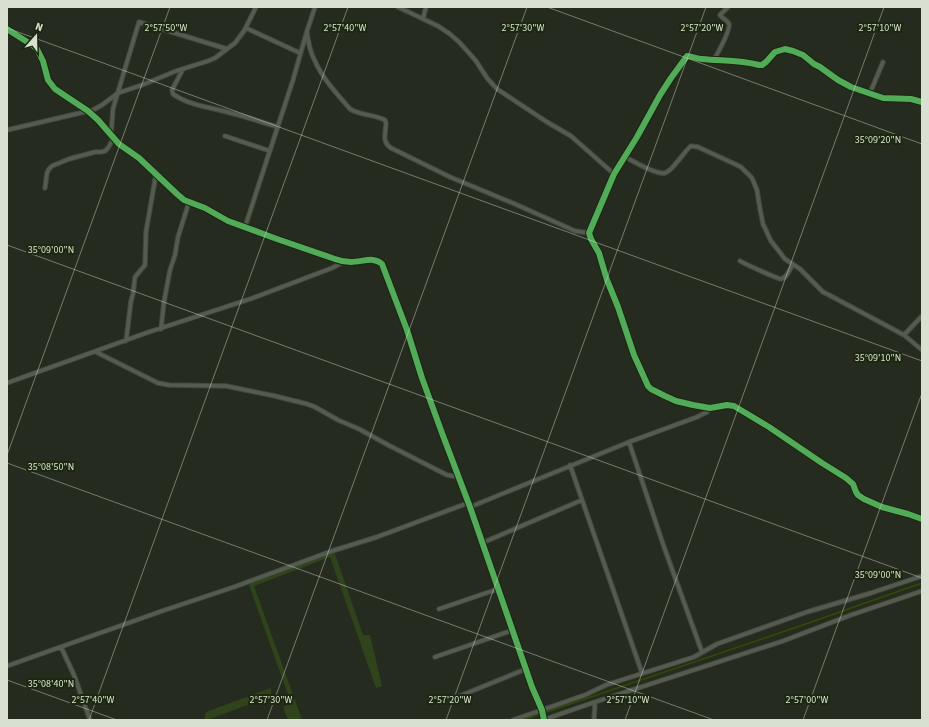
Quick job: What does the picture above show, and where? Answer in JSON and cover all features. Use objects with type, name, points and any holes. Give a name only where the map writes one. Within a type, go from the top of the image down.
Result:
[{"type":"street","points":[[7,130],[88,111],[102,105],[118,93],[208,61],[235,43],[246,28],[256,7]]},
{"type":"street","points":[[245,227],[278,127],[306,31],[315,7]]},
{"type":"street","points":[[398,7],[444,29],[460,42],[497,89],[566,133],[614,174]]},
{"type":"street","points":[[423,19],[426,7]]},
{"type":"street","points":[[714,60],[727,35],[729,23],[720,15],[728,7]]},
{"type":"street","points":[[45,188],[47,173],[52,166],[69,159],[105,150],[112,142],[111,135],[113,109],[139,22],[227,49]]},
{"type":"street","points":[[246,28],[300,53]]},
{"type":"street","points":[[7,29],[37,49],[43,61],[48,80],[51,84],[88,111],[119,144],[139,158],[177,194],[189,202],[206,208],[228,220],[283,242],[343,262],[357,262],[374,259],[382,264],[407,330],[422,378],[470,507],[544,719],[783,641],[922,591]]},
{"type":"street","points":[[306,31],[314,61],[320,72],[350,109],[363,115],[385,120],[385,142],[391,148],[450,177],[576,231],[589,233]]},
{"type":"street","points":[[922,102],[906,98],[883,98],[851,87],[838,80],[803,55],[785,49],[775,52],[762,64],[700,59],[686,56],[660,94],[637,137],[614,174],[589,233],[599,253],[634,355],[648,386],[676,401],[710,408],[727,405],[734,406],[769,427],[846,478],[852,484],[858,495],[864,499],[882,507],[922,519]]},
{"type":"street","points":[[870,93],[883,62]]},
{"type":"street","points":[[183,69],[172,90],[173,94],[194,104],[278,127]]},
{"type":"street","points":[[225,136],[270,151]]},
{"type":"street","points":[[625,157],[653,170],[664,173],[670,170],[691,146],[695,146],[741,167],[752,178],[755,184],[763,224],[771,241],[785,259],[805,273],[816,285],[829,295],[904,335],[922,350]]},
{"type":"street","points":[[126,341],[135,277],[145,265],[146,232],[156,174]]},
{"type":"street","points":[[161,329],[170,270],[189,202]]},
{"type":"street","points":[[740,261],[781,279],[786,277],[792,264]]},
{"type":"street","points":[[7,383],[253,298],[332,268],[343,262]]},
{"type":"street","points":[[904,335],[922,316]]},
{"type":"street","points":[[96,352],[169,386],[226,386],[275,396],[310,406],[359,429],[446,475],[458,477]]},
{"type":"street","points":[[470,507],[570,465],[697,417],[707,412],[710,408]]},
{"type":"street","points":[[629,442],[664,548],[702,652]]},
{"type":"street","points":[[570,465],[642,673]]},
{"type":"street","points":[[482,543],[582,500]]},
{"type":"street","points":[[7,666],[377,537],[468,503]]},
{"type":"street","points":[[513,720],[585,695],[606,685],[694,656],[717,644],[807,612],[922,576]]},
{"type":"street","points":[[439,609],[498,588]]},
{"type":"street","points":[[435,657],[513,630]]},
{"type":"street","points":[[61,647],[74,675],[90,720]]},
{"type":"street","points":[[450,700],[526,669]]},
{"type":"street","points":[[594,720],[595,702]]},
{"type":"green space","points":[[334,551],[363,635],[370,635],[382,686],[376,688],[330,557],[254,586],[302,720],[288,720],[283,707],[291,703],[248,582]]},
{"type":"green space","points":[[271,688],[271,696],[210,720],[204,720],[206,712]]},
{"type":"waterway","points":[[523,720],[922,583]]},
{"type":"cycle path","points":[[7,29],[37,49],[43,61],[48,80],[55,89],[88,111],[119,144],[139,158],[184,200],[205,208],[228,221],[337,260],[345,262],[375,260],[382,264],[407,330],[422,378],[470,507],[532,687],[542,710],[544,720]]},
{"type":"cycle path","points":[[922,102],[911,99],[883,98],[851,87],[838,80],[803,55],[785,49],[775,52],[762,65],[738,61],[700,59],[687,56],[660,95],[637,137],[614,174],[589,233],[599,253],[634,355],[648,386],[651,389],[676,401],[693,405],[710,408],[727,405],[734,406],[769,427],[846,478],[853,484],[858,495],[864,499],[882,507],[922,519]]}]
